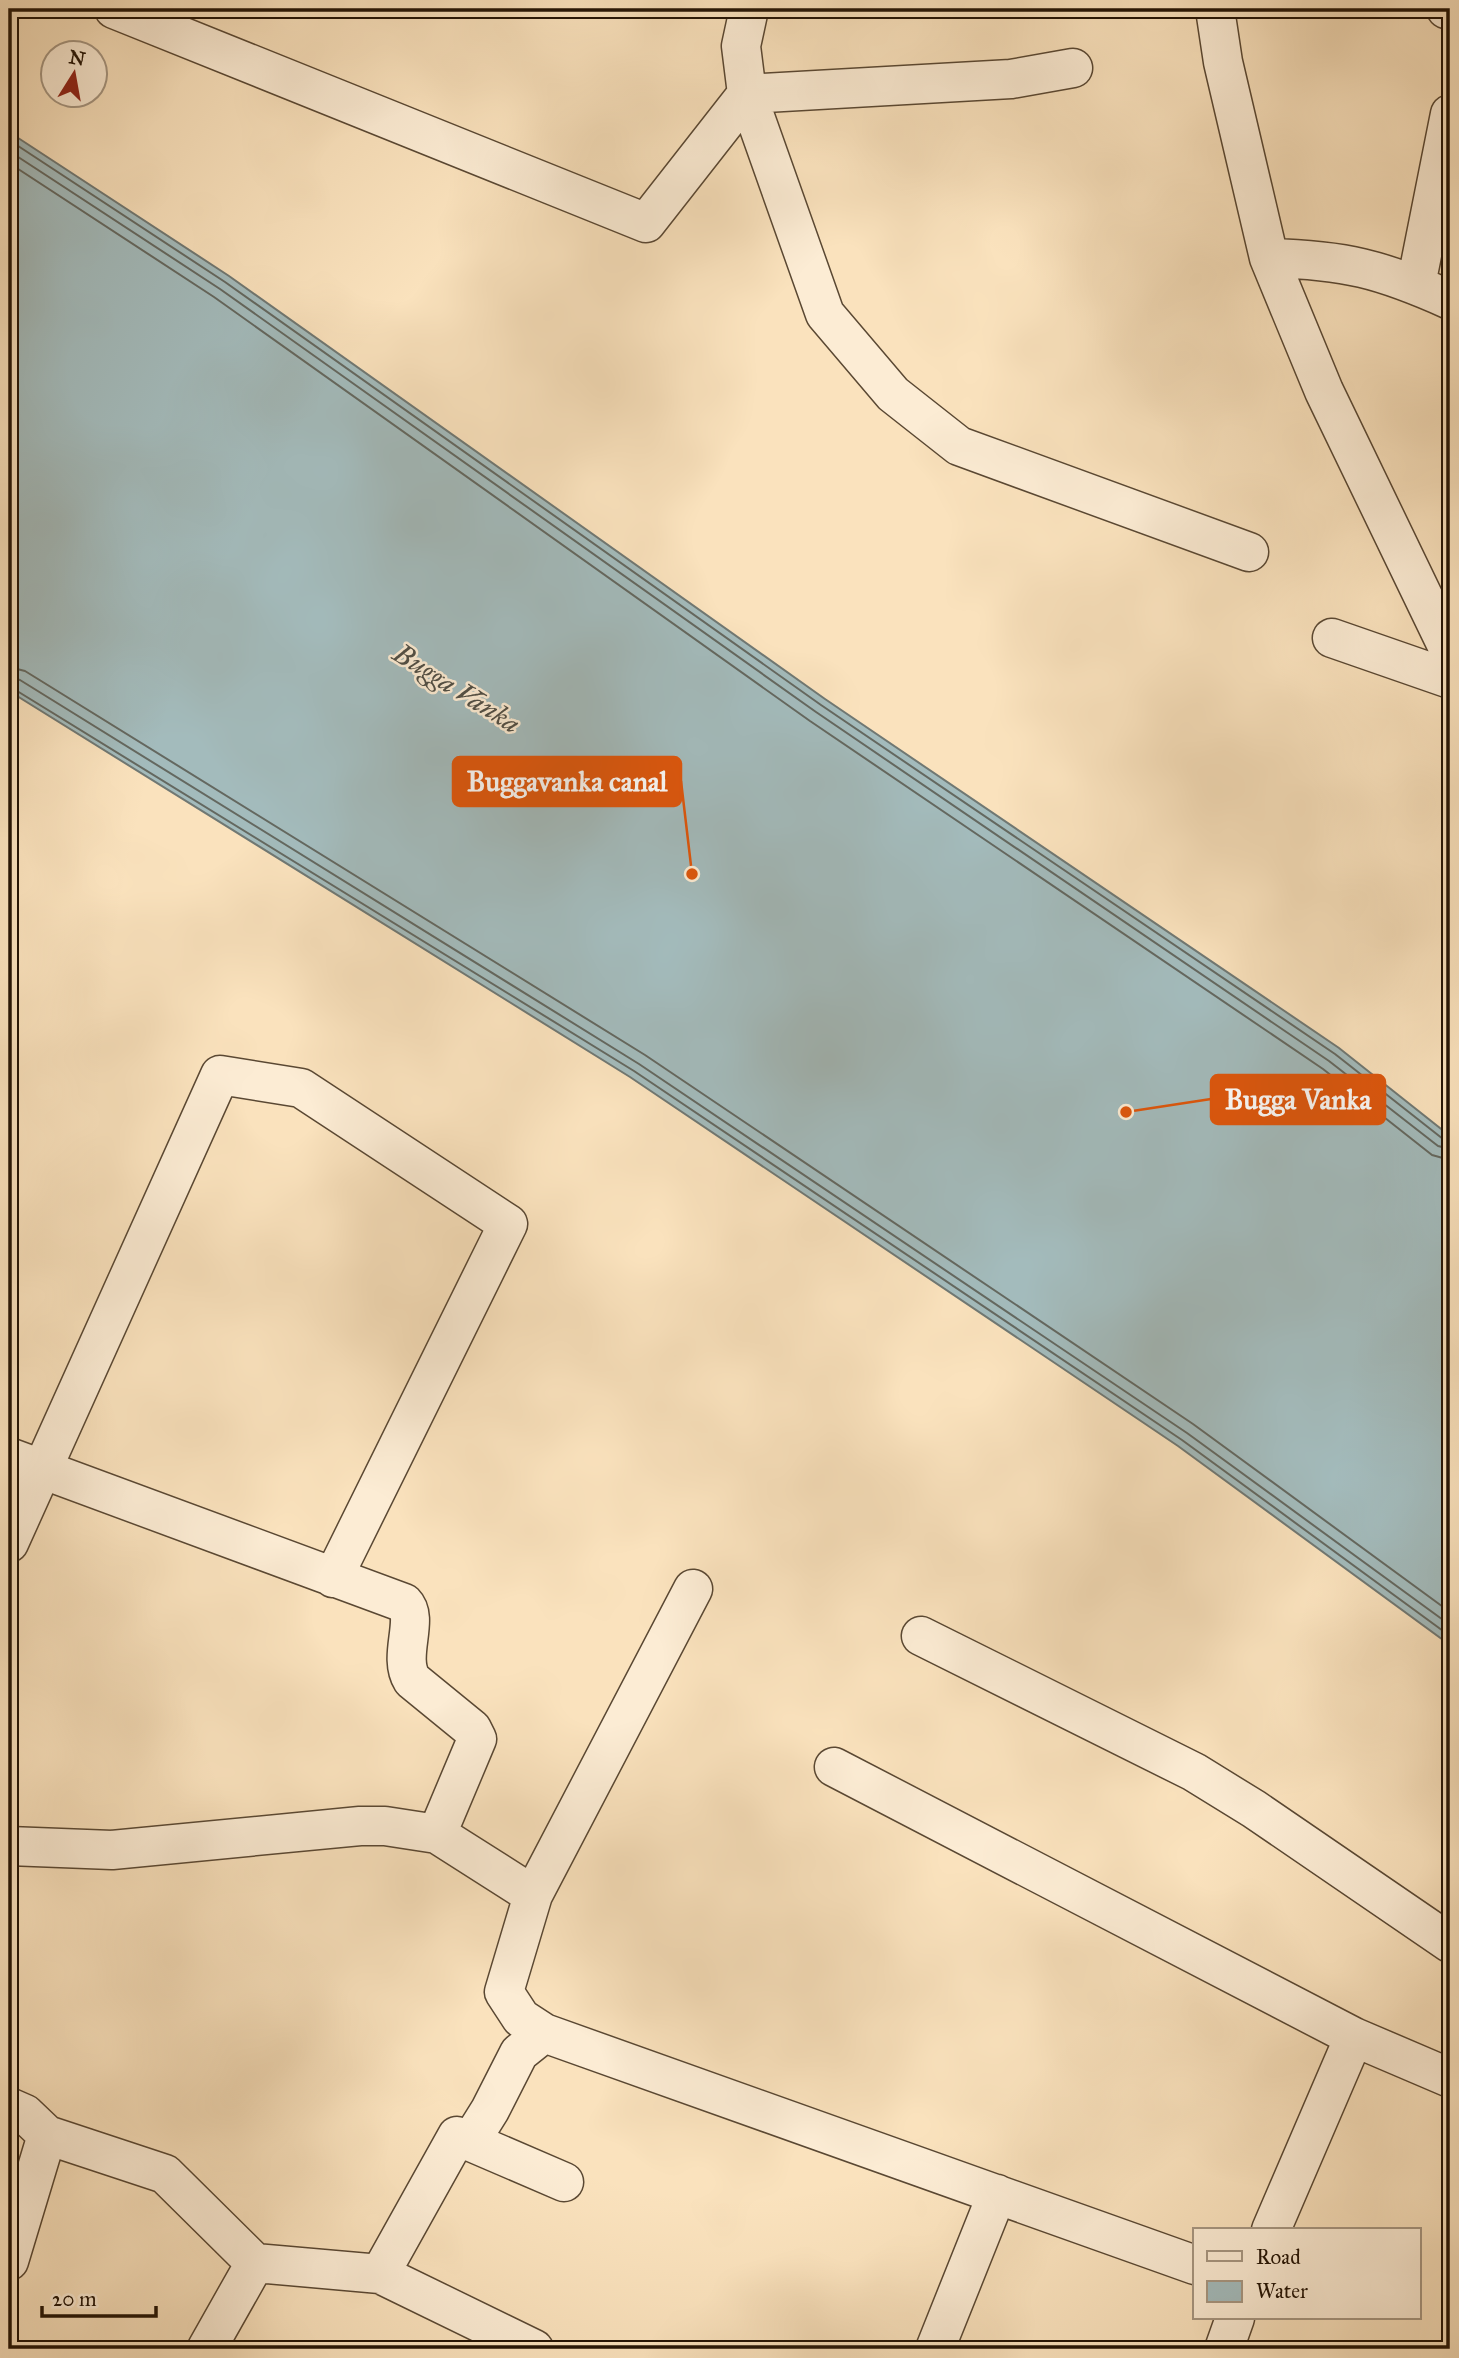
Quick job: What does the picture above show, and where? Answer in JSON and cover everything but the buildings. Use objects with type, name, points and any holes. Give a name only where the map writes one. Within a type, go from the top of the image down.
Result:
[{"type":"street","points":[[114,9],[646,223],[747,94],[1011,79],[1073,68]]},
{"type":"street","points":[[749,9],[741,46],[747,94],[825,314],[893,394],[959,446],[1249,552]]},
{"type":"street","points":[[1215,9],[1223,62],[1269,258],[1324,391],[1450,652]]},
{"type":"street","points":[[1269,258],[1325,259],[1368,267],[1433,292],[1450,114]]},
{"type":"street","points":[[1332,638],[1450,679]]},
{"type":"street","points":[[9,1543],[24,1463],[220,1075],[301,1088],[508,1224],[333,1578]]},
{"type":"street","points":[[24,1463],[404,1603],[408,1607],[406,1669],[412,1679],[472,1729],[477,1739],[437,1834]]},
{"type":"street","points":[[693,1589],[533,1895],[504,1992],[521,2018],[544,2033],[1193,2264]]},
{"type":"street","points":[[921,1636],[1224,1789],[1450,1943]]},
{"type":"street","points":[[834,1766],[1354,2037],[1450,2078]]},
{"type":"street","points":[[9,1846],[112,1850],[360,1826],[385,1826],[437,1834],[533,1895]]},
{"type":"street","points":[[470,2142],[519,2053],[544,2033]]},
{"type":"street","points":[[1272,2228],[1354,2037]]},
{"type":"street","points":[[9,2107],[25,2114],[47,2135],[165,2174],[256,2263],[380,2274],[534,2349]]},
{"type":"street","points":[[9,2261],[47,2135]]},
{"type":"street","points":[[380,2274],[457,2136],[564,2182]]},
{"type":"street","points":[[935,2349],[997,2194]]},
{"type":"street","points":[[210,2349],[207,2348],[256,2263]]},
{"type":"street","points":[[1224,2349],[1234,2320]]},
{"type":"water","points":[[9,132],[229,276],[825,699],[1339,1048],[1450,1136],[1450,1645],[1178,1446],[630,1077],[9,691]]},
{"type":"place","name":"Buggavanka canal","points":[[692,874]]},
{"type":"place","name":"Bugga Vanka","points":[[1126,1112]]}]
